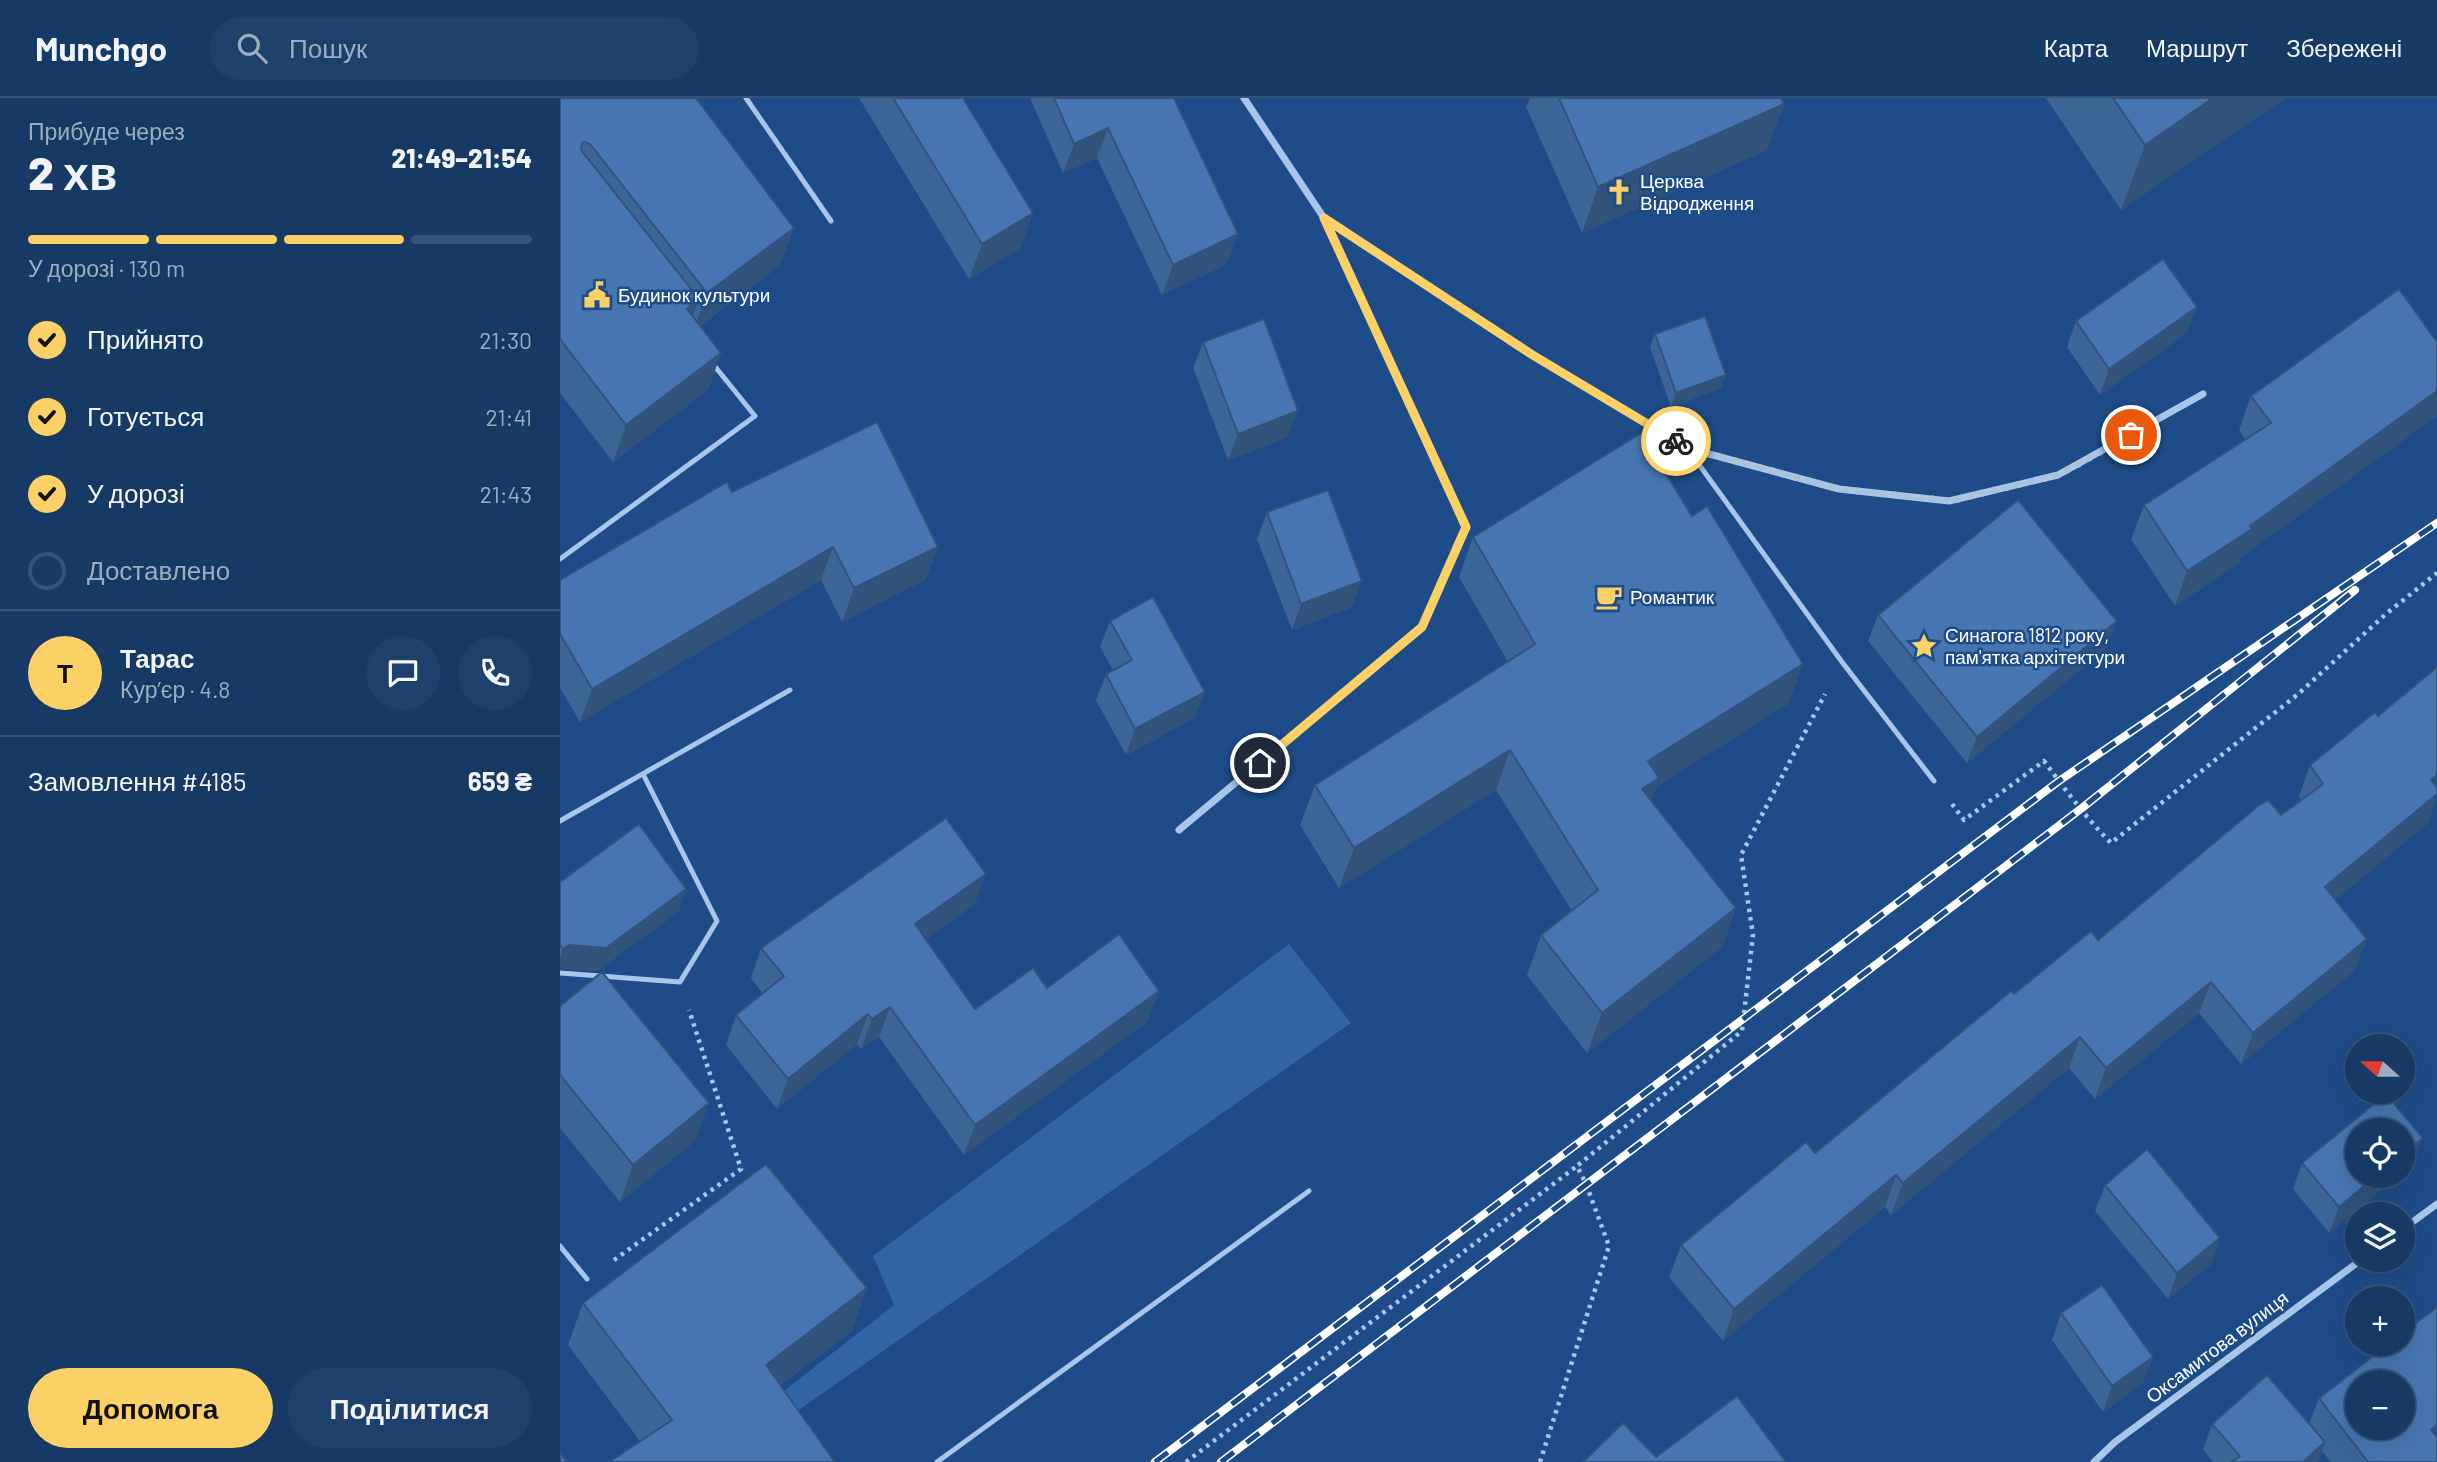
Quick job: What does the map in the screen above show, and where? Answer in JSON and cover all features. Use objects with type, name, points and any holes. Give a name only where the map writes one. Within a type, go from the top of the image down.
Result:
[{"type":"street","points":[[1179,830],[1422,627],[1466,527],[1324,218],[1244,98]]},
{"type":"street","points":[[1324,218],[1531,354],[1687,448],[1839,489],[1950,501],[2058,475],[2203,394]]},
{"type":"street","points":[[2415,1220],[2437,1203]]},
{"type":"street","name":"Оксамитова вулиця","points":[[2094,1462],[2115,1442],[2345,1272]]},
{"type":"lane","points":[[746,98],[831,221]]},
{"type":"lane","points":[[560,559],[755,416],[705,353]]},
{"type":"lane","points":[[1687,448],[1842,662],[1934,781]]},
{"type":"lane","points":[[560,821],[790,690]]},
{"type":"lane","points":[[560,973],[680,982],[717,921],[643,774]]},
{"type":"lane","points":[[937,1462],[1309,1191]]},
{"type":"lane","points":[[560,1245],[587,1279]]},
{"type":"path","points":[[1964,820],[2044,761],[2091,823],[2111,843],[2297,695],[2386,614],[2437,573]]},
{"type":"path","points":[[1186,1462],[1577,1166],[1742,1031],[1753,935],[1741,855],[1842,662]]},
{"type":"path","points":[[587,1279],[741,1168],[680,982]]},
{"type":"path","points":[[1540,1462],[1609,1246],[1577,1166]]},
{"type":"shaded area","points":[[1289,944],[1351,1023],[746,1447],[734,1430],[894,1305],[873,1256]]},
{"type":"building","points":[[560,98],[696,98],[794,228],[707,293],[590,144],[582,143],[581,150],[699,299],[687,309],[721,353],[626,425],[560,339]]},
{"type":"building","points":[[893,98],[963,98],[1033,213],[982,244]]},
{"type":"building","points":[[1054,98],[1174,98],[1238,234],[1173,265],[1108,128],[1074,144]]},
{"type":"building","points":[[1559,98],[1781,98],[1784,104],[1598,187]]},
{"type":"building","points":[[2113,98],[2213,98],[2145,145]]},
{"type":"building","points":[[2163,259],[2197,307],[2109,369],[2076,321]]},
{"type":"building","points":[[2399,289],[2437,342],[2437,391],[2250,526],[2252,529],[2187,571],[2144,505],[2271,423],[2251,396]]},
{"type":"building","points":[[1705,316],[1726,375],[1676,393],[1655,334]]},
{"type":"building","points":[[1264,319],[1298,411],[1238,434],[1203,342]]},
{"type":"building","points":[[877,422],[938,547],[854,588],[833,547],[592,689],[560,634],[560,580],[727,482],[732,492]]},
{"type":"building","points":[[1641,433],[1692,516],[1707,506],[1803,664],[1648,761],[1659,778],[1642,789],[1736,908],[1602,1013],[1541,935],[1598,890],[1510,750],[1354,848],[1315,785],[1535,644],[1473,537]]},
{"type":"building","points":[[1328,490],[1362,581],[1301,604],[1267,512]]},
{"type":"building","points":[[2018,500],[2117,621],[1977,737],[1878,615]]},
{"type":"building","points":[[1153,597],[1205,692],[1135,729],[1106,674],[1132,660],[1110,621]]},
{"type":"building","points":[[2437,667],[2437,775],[2431,780],[2437,788],[2437,794],[2325,887],[2367,939],[2253,1033],[2211,982],[2106,1068],[2080,1037],[1903,1183],[1896,1175],[1734,1309],[1681,1245],[1806,1142],[1815,1153],[2011,991],[2014,994],[2091,931],[2098,940],[2258,806],[2268,800],[2281,815],[2323,784],[2310,765],[2375,712],[2378,716]]},
{"type":"building","points":[[946,818],[986,874],[915,924],[975,1009],[1033,968],[1047,988],[1119,934],[1159,991],[975,1125],[890,1007],[872,1019],[868,1014],[788,1079],[736,1015],[784,976],[761,948]]},
{"type":"building","points":[[639,824],[686,889],[606,948],[569,945],[563,949],[560,945],[560,882]]},
{"type":"building","points":[[602,972],[709,1103],[633,1165],[560,1075],[560,1006]]},
{"type":"building","points":[[2374,1104],[2394,1104],[2406,1118],[2357,1118]]},
{"type":"building","points":[[2345,1128],[2345,1188],[2362,1188],[2339,1207],[2302,1163]]},
{"type":"building","points":[[2415,1128],[2423,1138],[2415,1144]]},
{"type":"building","points":[[2147,1149],[2220,1238],[2177,1273],[2105,1185]]},
{"type":"building","points":[[766,1164],[867,1288],[766,1365],[835,1462],[609,1462],[672,1420],[583,1303]]},
{"type":"building","points":[[2102,1285],[2153,1357],[2112,1386],[2061,1313]]},
{"type":"building","points":[[2437,1307],[2437,1425],[2431,1430],[2437,1437],[2437,1462],[2368,1462],[2351,1440],[2415,1440],[2415,1370],[2355,1370],[2373,1356],[2415,1356],[2415,1324]]},
{"type":"building","points":[[2267,1375],[2325,1442],[2303,1462],[2232,1462],[2240,1456],[2212,1424]]},
{"type":"building","points":[[2345,1378],[2345,1432],[2319,1398]]},
{"type":"building","points":[[1737,1396],[1786,1462],[1583,1462],[1623,1423],[1656,1457]]},
{"type":"building","points":[[560,1452],[567,1462],[560,1462]]},
{"type":"railway","points":[[1155,1462],[2059,781],[2437,523]]},
{"type":"railway","points":[[1221,1462],[2082,808],[2355,590]]},
{"type":"way so far","points":[[1676,441],[1687,448],[1839,489],[1950,501],[2058,475],[2131,435]]},
{"type":"place","name":"Церква Відродження","points":[[1619,192]]},
{"type":"place","name":"Будинок культури","points":[[597,295]]},
{"type":"place","name":"Романтик","points":[[1609,597]]},
{"type":"place","name":"Синагога 1812 року, пам'ятка архітектури","points":[[1924,646]]},
{"type":"route","points":[[1260,763],[1422,627],[1466,527],[1324,218],[1531,354],[1676,441]]}]
